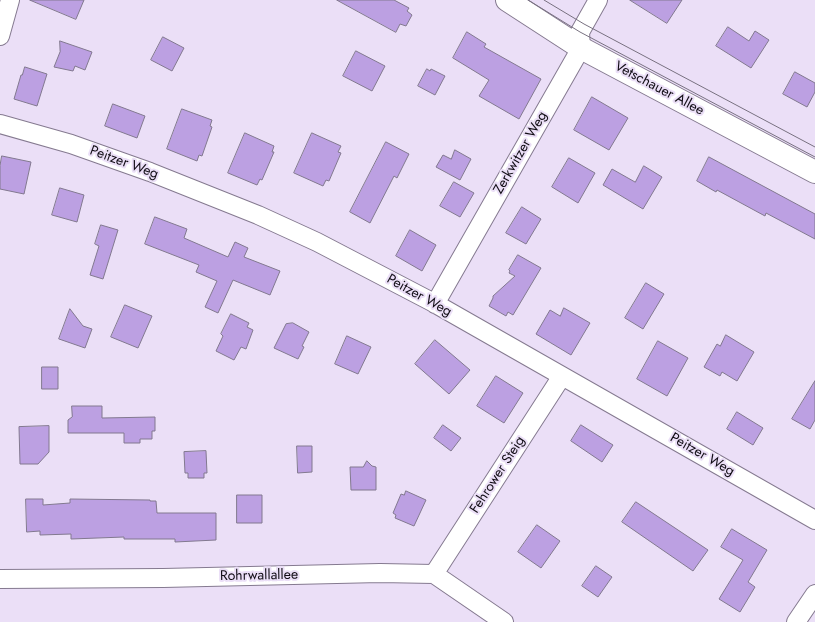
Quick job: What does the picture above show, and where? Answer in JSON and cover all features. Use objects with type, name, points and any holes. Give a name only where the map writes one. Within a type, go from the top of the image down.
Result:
[{"type":"street","points":[[0,36],[10,0]]},
{"type":"street","name":"Vetschauer Allee","points":[[507,0],[581,48],[815,172]]},
{"type":"street","name":"Zerkwitzer Weg","points":[[435,304],[581,48],[580,32],[598,0]]},
{"type":"street","name":"Peitzer Weg","points":[[0,124],[105,155],[245,210],[317,242],[435,304],[815,520]]},
{"type":"street","name":"Fehrower Steig","points":[[434,574],[562,376]]},
{"type":"street","name":"Rohrwallallee","points":[[0,579],[148,578],[380,573],[434,574]]},
{"type":"street","points":[[434,574],[504,622]]},
{"type":"street","points":[[796,622],[815,594]]},
{"type":"building","points":[[30,0],[84,0],[76,19]]},
{"type":"building","points":[[337,0],[394,0],[409,8],[407,11],[412,15],[406,26],[400,24],[396,32]]},
{"type":"building","points":[[630,0],[682,0],[667,23]]},
{"type":"building","points":[[728,27],[749,41],[755,31],[769,40],[751,68],[716,46]]},
{"type":"building","points":[[467,32],[486,44],[484,47],[541,79],[519,119],[479,96],[489,80],[453,58]]},
{"type":"building","points":[[163,37],[184,48],[172,71],[151,60]]},
{"type":"building","points":[[60,41],[92,52],[85,70],[75,66],[73,71],[54,67],[60,52]]},
{"type":"building","points":[[356,51],[385,66],[372,91],[343,76]]},
{"type":"building","points":[[25,67],[47,74],[37,106],[14,99]]},
{"type":"building","points":[[427,69],[430,71],[431,69],[445,76],[435,95],[418,86]]},
{"type":"building","points":[[795,72],[815,83],[815,92],[807,107],[783,94]]},
{"type":"building","points":[[592,97],[628,118],[609,150],[574,130]]},
{"type":"building","points":[[113,104],[145,116],[137,138],[105,126]]},
{"type":"building","points":[[182,109],[212,120],[210,126],[212,127],[202,156],[199,155],[197,161],[167,149]]},
{"type":"building","points":[[245,133],[274,146],[272,152],[274,152],[262,180],[260,179],[257,185],[228,173]]},
{"type":"building","points":[[312,133],[341,146],[338,152],[341,153],[329,181],[326,180],[323,186],[294,173]]},
{"type":"building","points":[[386,142],[409,154],[397,178],[394,176],[370,223],[350,212]]},
{"type":"building","points":[[455,150],[471,159],[460,180],[436,167],[443,155],[451,159]]},
{"type":"building","points":[[2,156],[31,162],[24,194],[0,189],[0,166]]},
{"type":"building","points":[[709,157],[815,214],[815,239],[766,213],[765,216],[697,181]]},
{"type":"building","points":[[569,158],[595,173],[578,203],[552,187]]},
{"type":"building","points":[[644,166],[662,177],[643,209],[603,185],[612,169],[635,182]]},
{"type":"building","points":[[454,182],[474,193],[460,217],[440,206]]},
{"type":"building","points":[[60,188],[84,195],[77,222],[52,215]]},
{"type":"building","points":[[522,207],[541,219],[526,244],[506,233]]},
{"type":"building","points":[[155,217],[187,229],[184,238],[228,257],[235,242],[248,248],[244,257],[280,271],[270,295],[233,280],[218,313],[205,307],[217,281],[196,272],[199,265],[145,244]]},
{"type":"building","points":[[101,225],[118,230],[103,279],[90,275],[99,246],[95,244]]},
{"type":"building","points":[[410,230],[436,245],[422,271],[396,256]]},
{"type":"building","points":[[518,255],[541,268],[513,315],[508,312],[506,316],[489,306],[493,296],[515,276],[509,273],[509,270]]},
{"type":"building","points":[[646,283],[664,294],[643,329],[625,318]]},
{"type":"building","points":[[125,305],[152,316],[138,348],[111,337]]},
{"type":"building","points":[[564,308],[590,323],[571,355],[536,334],[550,310],[560,316]]},
{"type":"building","points":[[70,309],[83,326],[92,329],[85,348],[59,339]]},
{"type":"building","points":[[231,314],[249,323],[247,327],[253,330],[246,349],[241,347],[234,360],[216,351],[223,336],[221,334]]},
{"type":"building","points":[[293,323],[309,332],[302,346],[304,347],[298,359],[274,348],[286,324]]},
{"type":"building","points":[[726,335],[754,352],[737,381],[722,372],[720,376],[704,367],[717,344],[720,346]]},
{"type":"building","points":[[347,336],[371,347],[358,374],[335,364]]},
{"type":"building","points":[[435,340],[470,370],[449,394],[415,364]]},
{"type":"building","points":[[658,341],[688,358],[667,396],[637,379]]},
{"type":"building","points":[[42,367],[58,367],[58,389],[42,389]]},
{"type":"building","points":[[496,376],[523,393],[504,423],[477,406]]},
{"type":"building","points":[[815,381],[815,420],[810,429],[792,419]]},
{"type":"building","points":[[72,406],[102,406],[102,418],[155,417],[155,431],[152,431],[152,439],[140,439],[140,443],[124,443],[124,433],[68,433],[68,420],[72,417]]},
{"type":"building","points":[[737,412],[763,428],[753,445],[727,429]]},
{"type":"building","points":[[443,425],[461,438],[451,451],[434,438]]},
{"type":"building","points":[[581,425],[613,445],[602,462],[571,441]]},
{"type":"building","points":[[49,426],[49,452],[38,464],[20,464],[19,427]]},
{"type":"building","points":[[297,446],[312,446],[312,472],[298,473]]},
{"type":"building","points":[[206,451],[207,473],[204,473],[204,478],[188,478],[188,473],[185,473],[184,452]]},
{"type":"building","points":[[367,461],[372,466],[376,467],[376,490],[351,490],[350,467],[363,467]]},
{"type":"building","points":[[406,491],[426,500],[414,526],[395,518],[396,515],[393,513],[401,494],[404,495]]},
{"type":"building","points":[[237,495],[262,495],[262,523],[237,523]]},
{"type":"building","points":[[26,499],[43,499],[43,505],[70,503],[70,499],[150,500],[156,501],[157,513],[216,513],[216,540],[175,542],[175,539],[124,539],[124,537],[71,539],[71,534],[40,535],[40,531],[27,532]]},
{"type":"building","points":[[636,502],[708,550],[693,571],[622,522]]},
{"type":"building","points":[[537,525],[560,541],[541,568],[518,552]]},
{"type":"building","points":[[732,529],[767,550],[748,582],[755,587],[740,612],[719,599],[743,560],[721,547]]},
{"type":"building","points":[[596,566],[612,577],[598,597],[582,586]]},
{"type":"tram line","points":[[528,0],[580,32],[815,157]]},
{"type":"tram line","points":[[544,0],[584,24],[815,147]]}]
